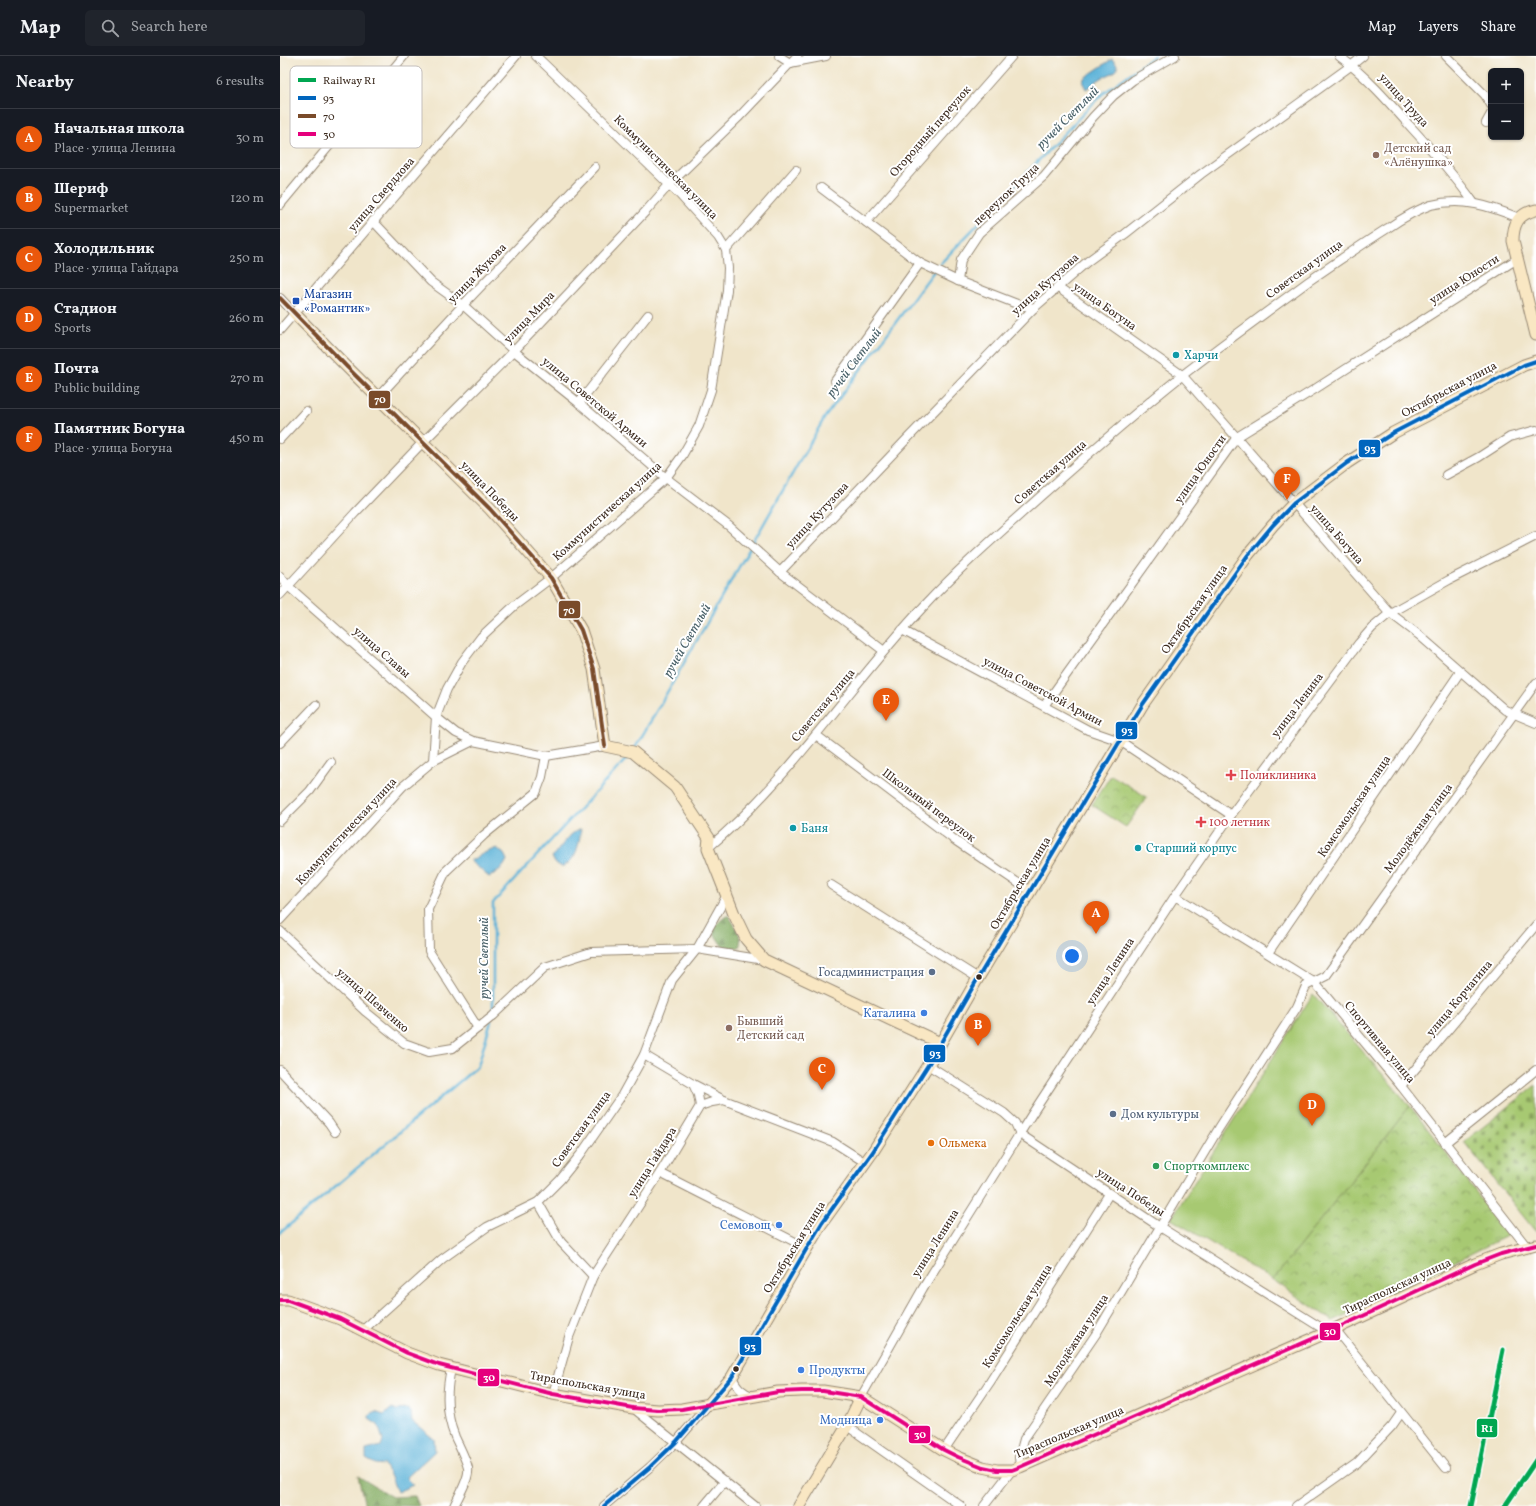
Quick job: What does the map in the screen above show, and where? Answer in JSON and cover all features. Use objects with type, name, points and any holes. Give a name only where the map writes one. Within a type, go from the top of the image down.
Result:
[{"type":"street","points":[[396,66],[404,56]]},
{"type":"street","name":"улица Свердлова","points":[[280,330],[516,56]]},
{"type":"street","name":"Коммунистическая улица","points":[[433,761],[436,717],[447,689],[462,662],[481,637],[514,606],[551,578],[666,478],[682,456],[699,426],[711,390],[727,290],[728,268],[726,250],[718,237],[680,194],[536,56]]},
{"type":"street","points":[[779,56],[790,63],[826,56]]},
{"type":"street","name":"улица Мира","points":[[280,595],[355,513],[423,442],[514,351],[669,185],[738,118],[797,56]]},
{"type":"street","name":"Огородный переулок","points":[[866,222],[1012,56]]},
{"type":"street","name":"переулок Труда","points":[[958,281],[961,260],[979,233],[1044,176],[1094,117],[1114,96],[1133,80],[1175,56]]},
{"type":"street","name":"улица Труда","points":[[1339,56],[1352,65],[1382,94],[1452,173],[1474,203]]},
{"type":"street","name":"улица Кутузова","points":[[780,572],[1034,308],[1057,287],[1088,261],[1201,174],[1352,65],[1362,56]]},
{"type":"street","points":[[1446,56],[1485,95],[1490,104]]},
{"type":"street","points":[[1486,123],[1488,119]]},
{"type":"street","points":[[280,205],[327,148]]},
{"type":"street","name":"улица Жукова","points":[[378,397],[463,305],[595,167]]},
{"type":"street","points":[[726,250],[796,170]]},
{"type":"street","points":[[821,188],[920,263],[958,281],[1017,304],[1034,308]]},
{"type":"street","name":"Советская улица","points":[[708,848],[742,818],[816,735],[902,630],[967,562],[1182,375],[1351,251],[1400,221],[1428,206],[1454,202],[1474,203]]},
{"type":"street","points":[[1474,203],[1488,206],[1519,218]]},
{"type":"street","points":[[1536,210],[1529,211],[1519,218],[1513,229],[1513,241],[1536,335]]},
{"type":"street","name":"улица Советской Армии","points":[[374,221],[431,282],[463,305],[514,351],[579,403],[666,478],[729,526],[780,572],[884,651]]},
{"type":"street","name":"улица Юности","points":[[1044,706],[1237,437],[1315,389],[1517,259]]},
{"type":"street","points":[[835,381],[920,263]]},
{"type":"street","name":"улица Богуна","points":[[1057,287],[1182,375],[1390,613],[1418,635],[1505,710],[1536,723]]},
{"type":"street","name":"улица Победы","points":[[280,298],[490,509],[551,578],[581,630],[594,669],[605,746]]},
{"type":"street","points":[[579,403],[648,315]]},
{"type":"street","name":"Октябрьская улица","points":[[604,1506],[650,1468],[676,1442],[732,1377],[822,1223],[866,1163],[928,1065],[978,978],[1143,704],[1248,555],[1294,503],[1347,463],[1393,433],[1524,364],[1536,361]]},
{"type":"street","points":[[280,439],[306,411]]},
{"type":"street","points":[[1446,475],[1479,457],[1510,437],[1536,430]]},
{"type":"street","name":"улица Ленина","points":[[799,1506],[847,1426],[861,1397],[922,1288],[1020,1134],[1175,896],[1230,815],[1359,643],[1372,628],[1390,613],[1449,580],[1536,536]]},
{"type":"street","name":"улица Славы","points":[[280,576],[288,586],[436,717],[456,733],[473,742]]},
{"type":"street","name":"улица Советской Армии","points":[[902,630],[1088,730],[1120,741],[1230,815]]},
{"type":"street","name":"Комсомольская улица","points":[[1268,954],[1460,672]]},
{"type":"street","name":"Молодёжная улица","points":[[1016,1468],[1024,1439],[1096,1334],[1220,1126],[1297,1008],[1306,986],[1326,976],[1498,737],[1513,713],[1536,683]]},
{"type":"street","points":[[280,743],[316,705]]},
{"type":"street","name":"Школьный переулок","points":[[816,735],[956,841],[1030,892]]},
{"type":"street","points":[[473,742],[546,756],[605,746],[633,752],[675,787],[709,838],[708,848],[734,914],[746,939],[764,960]]},
{"type":"street","name":"Коммунистическая улица","points":[[280,920],[402,787],[433,761],[473,742]]},
{"type":"street","points":[[478,1028],[429,951],[428,909],[446,871],[484,835],[536,793],[542,777],[546,756]]},
{"type":"street","points":[[280,821],[310,791],[331,762]]},
{"type":"street","points":[[831,885],[978,978]]},
{"type":"street","name":"Советская улица","points":[[363,1330],[442,1259],[487,1227],[538,1202],[560,1180],[581,1154],[622,1095],[644,1055],[672,980],[697,949],[727,895]]},
{"type":"street","name":"Спортивная улица","points":[[1175,896],[1315,982],[1401,1086],[1445,1143],[1532,1246]]},
{"type":"street","name":"улица Корчагина","points":[[1401,1086],[1536,925]]},
{"type":"street","name":"улица Шевченко","points":[[280,931],[366,1012],[404,1043],[428,1052],[453,1048],[478,1028],[545,967],[592,952],[697,949]]},
{"type":"street","points":[[697,949],[764,960],[940,1043]]},
{"type":"street","points":[[644,1055],[724,1100],[833,1142],[866,1163]]},
{"type":"street","name":"улица Победы","points":[[928,1065],[1004,1113],[1015,1123],[1020,1134],[1109,1194],[1160,1227],[1332,1331],[1446,1468]]},
{"type":"street","points":[[280,1070],[329,1123],[335,1132]]},
{"type":"street","points":[[1445,1143],[1536,1070]]},
{"type":"street","points":[[694,1084],[700,1106],[724,1100]]},
{"type":"street","name":"улица Гайдара","points":[[553,1394],[569,1337],[593,1276],[660,1173],[700,1106]]},
{"type":"street","points":[[660,1173],[807,1248]]},
{"type":"street","name":"Комсомольская улица","points":[[944,1450],[990,1382],[1109,1194]]},
{"type":"street","points":[[538,1202],[561,1242],[593,1276]]},
{"type":"street","name":"Тираспольская улица","points":[[280,1300],[288,1300],[340,1319],[407,1353],[451,1369],[553,1394],[633,1408],[658,1410],[682,1409],[778,1392],[823,1391],[861,1397],[944,1450],[983,1467],[997,1470],[1016,1468],[1332,1331],[1469,1266],[1501,1254],[1532,1246]]},
{"type":"street","points":[[451,1369],[447,1391],[449,1415],[454,1435],[468,1468],[466,1479],[454,1506]]},
{"type":"street","points":[[732,1377],[740,1390],[747,1394],[756,1396]]},
{"type":"street","points":[[633,1408],[755,1506]]},
{"type":"street","points":[[1296,1506],[1357,1463],[1392,1426],[1401,1413]]},
{"type":"street","points":[[847,1426],[961,1506]]},
{"type":"street","points":[[984,1506],[1016,1468]]},
{"type":"street","points":[[704,1506],[725,1481]]},
{"type":"green space","points":[[1111,775],[1147,797],[1126,827],[1092,805]]},
{"type":"green space","points":[[726,916],[729,916],[738,931],[740,939],[739,947],[723,947],[712,931]]},
{"type":"green space","points":[[1313,994],[1410,1106],[1273,1280],[1171,1219]]},
{"type":"green space","points":[[1536,1085],[1536,1231],[1535,1231],[1464,1142]]},
{"type":"green space","points":[[1410,1106],[1509,1235],[1333,1321],[1273,1280]]},
{"type":"green space","points":[[358,1476],[392,1497],[415,1496],[419,1506],[365,1506]]},
{"type":"water","points":[[1112,59],[1117,65],[1117,70],[1099,79],[1086,89],[1083,83],[1084,78]]},
{"type":"water","points":[[581,829],[578,846],[571,860],[562,867],[555,863],[552,857],[573,833]]},
{"type":"water","points":[[497,848],[504,854],[507,860],[500,870],[489,877],[470,861]]},
{"type":"water","points":[[392,1408],[397,1410],[408,1409],[411,1412],[412,1421],[434,1439],[435,1451],[406,1478],[413,1485],[397,1492],[384,1465],[375,1464],[366,1459],[366,1450],[381,1446],[383,1440],[378,1425],[369,1419],[369,1416],[375,1412],[384,1415]]},
{"type":"waterway","name":"ручей Светлый","points":[[634,750],[825,417],[937,267],[1100,96],[1154,56]]},
{"type":"waterway","name":"ручей Светлый","points":[[493,1013],[493,903],[630,755]]},
{"type":"waterway","name":"ручей Светлый","points":[[280,1233],[478,1066],[491,1021]]},
{"type":"rail line","name":"R1","points":[[1471,1506],[1503,1350]]},
{"type":"rail line","name":"R1","points":[[1505,1506],[1536,1460]]},
{"type":"transit line","name":"70","points":[[280,298],[490,509],[551,578],[581,630],[594,669],[605,746]]},
{"type":"transit line","name":"93","points":[[604,1506],[650,1467],[676,1442],[732,1377],[822,1223],[872,1153],[928,1065],[978,978],[1143,704],[1248,555],[1294,503],[1347,463],[1393,433],[1524,365],[1536,361]]},
{"type":"transit line","name":"30","points":[[280,1300],[288,1300],[340,1319],[407,1353],[439,1365],[553,1394],[633,1408],[658,1410],[682,1409],[778,1392],[823,1391],[861,1397],[944,1450],[958,1457],[983,1467],[997,1470],[1012,1470],[1335,1329],[1475,1264],[1501,1254],[1536,1245]]},
{"type":"place","name":"Детский сад «Алёнушка»","points":[[1376,155]]},
{"type":"place","name":"Магазин «Романтик»","points":[[296,301]]},
{"type":"place","name":"Харчи","points":[[1176,355]]},
{"type":"place","name":"Памятник Богуна","points":[[1287,500]]},
{"type":"place","name":"Почта","points":[[886,721]]},
{"type":"place","name":"Поликлиника","points":[[1231,775]]},
{"type":"place","name":"100 летник","points":[[1201,822]]},
{"type":"place","name":"Баня","points":[[793,828]]},
{"type":"place","name":"Старший корпус","points":[[1138,848]]},
{"type":"place","name":"Начальная школа","points":[[1096,934]]},
{"type":"place","name":"Госадминистрация","points":[[932,972]]},
{"type":"place","name":"Каталина","points":[[924,1013]]},
{"type":"place","name":"Бывший Детский сад","points":[[729,1028]]},
{"type":"place","name":"Шериф","points":[[978,1046]]},
{"type":"place","name":"Холодильник","points":[[822,1090]]},
{"type":"place","name":"Дом культуры","points":[[1113,1114]]},
{"type":"place","name":"Стадион","points":[[1312,1126]]},
{"type":"place","name":"Ольмека","points":[[931,1143]]},
{"type":"place","name":"Спорткомплекс","points":[[1156,1166]]},
{"type":"place","name":"Семовощ","points":[[779,1225]]},
{"type":"place","name":"Продукты","points":[[801,1370]]},
{"type":"place","name":"Модница","points":[[880,1420]]}]
